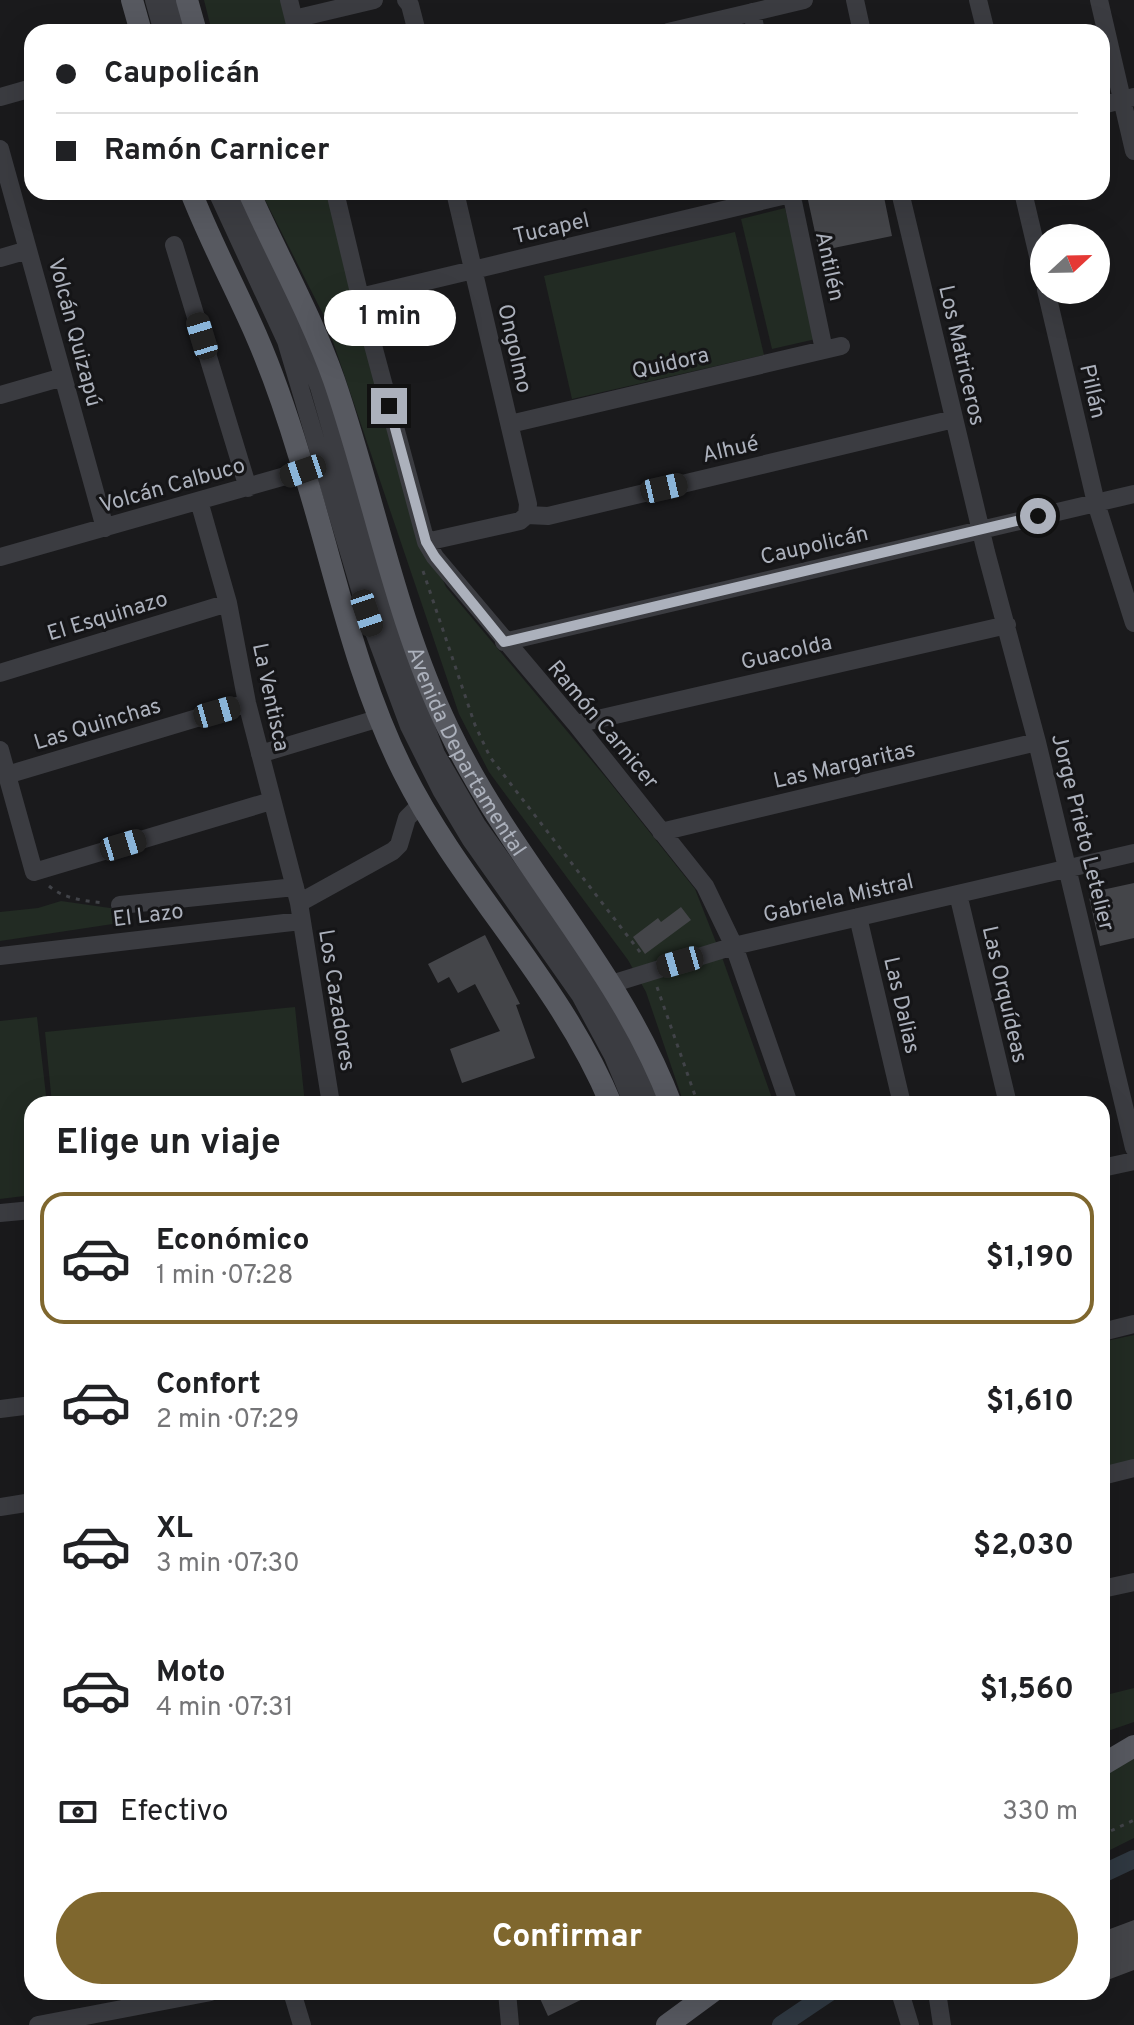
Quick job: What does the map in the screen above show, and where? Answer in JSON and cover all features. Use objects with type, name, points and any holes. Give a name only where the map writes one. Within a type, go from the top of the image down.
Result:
[{"type":"main road","points":[[132,0],[139,24]]},
{"type":"main road","points":[[187,0],[194,24]]},
{"type":"main road","name":"Avenida Departamental","points":[[195,200],[267,360],[331,463],[407,627],[450,733],[595,989],[648,1047],[668,1096]]},
{"type":"main road","name":"Avenida Departamental","points":[[253,200],[322,347],[347,624],[380,718],[421,804],[443,842],[558,1003],[607,1096]]},
{"type":"main road","points":[[1110,1758],[1134,1746]]},
{"type":"main road","points":[[667,2025],[700,2000]]},
{"type":"street","points":[[154,0],[161,24]]},
{"type":"street","points":[[170,0],[178,24]]},
{"type":"street","points":[[289,0],[295,24]]},
{"type":"street","points":[[298,24],[374,0]]},
{"type":"street","points":[[406,0],[415,24]]},
{"type":"street","points":[[702,24],[804,0]]},
{"type":"street","points":[[855,0],[860,24]]},
{"type":"street","points":[[978,0],[984,24]]},
{"type":"street","points":[[1099,0],[1106,24]]},
{"type":"street","points":[[752,12],[754,24]]},
{"type":"street","points":[[1110,37],[1128,98],[1134,151]]},
{"type":"street","points":[[0,97],[24,90]]},
{"type":"street","name":"Volcán Quizapú","points":[[0,149],[105,528]]},
{"type":"street","points":[[221,200],[286,341],[331,463]]},
{"type":"street","points":[[235,200],[307,354],[367,613],[409,726],[441,790],[471,840],[595,989],[647,1096]]},
{"type":"street","name":"Ramón Carnicer","points":[[337,200],[426,542],[435,557],[576,724],[705,886],[734,946],[786,1096]]},
{"type":"street","name":"Ongolmo","points":[[457,200],[528,504],[527,515]]},
{"type":"street","name":"Tucapel","points":[[360,297],[765,200]]},
{"type":"street","name":"Antilén","points":[[796,200],[832,348]]},
{"type":"street","name":"Los Matriceros","points":[[902,200],[980,529]]},
{"type":"street","points":[[1025,200],[1031,224]]},
{"type":"street","points":[[174,245],[248,488]]},
{"type":"street","points":[[0,258],[28,250]]},
{"type":"street","name":"Pillán","points":[[1049,304],[1096,503],[1134,623]]},
{"type":"street","name":"Quidora","points":[[510,424],[832,348]]},
{"type":"street","points":[[0,395],[63,377]]},
{"type":"street","name":"Alhué","points":[[426,542],[520,521],[527,515],[548,516],[954,419]]},
{"type":"street","name":"Volcán Calbuco","points":[[0,557],[331,463]]},
{"type":"street","name":"Caupolicán","points":[[504,642],[1134,494]]},
{"type":"street","name":"La Ventisca","points":[[199,501],[228,603],[247,703],[298,904]]},
{"type":"street","name":"Jorge Prieto Letelier","points":[[980,529],[1037,742],[1134,1148]]},
{"type":"street","name":"El Esquinazo","points":[[0,673],[228,603]]},
{"type":"street","name":"Guacolda","points":[[576,724],[1007,625]]},
{"type":"street","name":"Las Quinchas","points":[[7,775],[247,703]]},
{"type":"street","points":[[260,754],[380,718]]},
{"type":"street","name":"Las Margaritas","points":[[661,832],[1037,742]]},
{"type":"street","points":[[0,750],[34,872],[271,801]]},
{"type":"street","name":"El Lazo","points":[[0,956],[298,904],[393,851],[399,845],[407,818],[421,804]]},
{"type":"street","name":"Gabriela Mistral","points":[[558,1003],[734,946],[1134,853]]},
{"type":"street","name":"Las Orquídeas","points":[[958,894],[1006,1096]]},
{"type":"street","points":[[120,905],[298,904]]},
{"type":"street","name":"Los Cazadores","points":[[298,904],[330,1096]]},
{"type":"street","name":"Las Dalias","points":[[858,917],[900,1096]]},
{"type":"street","points":[[595,989],[613,1056],[630,1096]]},
{"type":"street","points":[[1110,1166],[1134,1161]]},
{"type":"street","points":[[0,1213],[24,1211]]},
{"type":"street","points":[[1110,1330],[1134,1324]]},
{"type":"street","points":[[0,1409],[24,1406]]},
{"type":"street","points":[[1110,1474],[1134,1468]]},
{"type":"street","points":[[0,1507],[24,1508]]},
{"type":"street","points":[[1110,1587],[1134,1582]]},
{"type":"street","points":[[41,2025],[170,2000]]},
{"type":"street","points":[[294,2000],[302,2025]]},
{"type":"street","points":[[508,2000],[510,2025]]},
{"type":"street","points":[[902,2000],[907,2024]]},
{"type":"street","points":[[938,2000],[942,2025]]},
{"type":"path","points":[[421,563],[470,710],[490,757],[653,970],[695,1096]]},
{"type":"path","points":[[34,872],[56,893],[82,901],[120,905]]},
{"type":"path","points":[[1110,1831],[1134,1820]]},
{"type":"shaded area","points":[[204,0],[283,0],[289,24],[210,24]]},
{"type":"shaded area","points":[[265,200],[335,200],[405,494],[446,587],[695,889],[771,1096],[681,1096],[646,992],[628,960],[489,772],[459,714],[325,318]]},
{"type":"shaded area","points":[[785,208],[816,339],[772,349],[741,219]]},
{"type":"shaded area","points":[[735,232],[764,355],[572,399],[544,276]]},
{"type":"shaded area","points":[[61,901],[124,910],[126,922],[0,941],[0,912],[38,908]]},
{"type":"shaded area","points":[[295,1007],[304,1096],[51,1096],[45,1032]]},
{"type":"shaded area","points":[[37,1017],[46,1096],[24,1096],[24,1196],[0,1199],[0,1021]]},
{"type":"shaded area","points":[[1134,1335],[1134,1461],[1110,1467],[1110,1340]]},
{"type":"shaded area","points":[[1134,1688],[1134,1722],[1110,1730],[1110,1694]]},
{"type":"shaded area","points":[[1134,1755],[1134,1838],[1110,1850],[1110,1770]]},
{"type":"building","points":[[808,200],[885,200],[892,236],[819,251]]},
{"type":"building","points":[[1134,883],[1134,938],[1100,946],[1088,893]]},
{"type":"building","points":[[681,907],[691,920],[645,954],[633,937],[658,918],[661,922]]},
{"type":"building","points":[[485,935],[520,1004],[516,1005],[535,1058],[462,1083],[450,1049],[500,1031],[475,984],[458,993],[449,977],[438,983],[428,964]]},
{"type":"building","points":[[1134,1920],[1134,1970],[1110,1979],[1110,1929]]},
{"type":"building","points":[[541,2000],[581,2000],[548,2016]]},
{"type":"waterway","points":[[1110,1870],[1134,1859]]},
{"type":"waterway","points":[[781,2025],[818,2000]]},
{"type":"route","points":[[389,406],[426,542],[504,642],[1038,516]]}]
